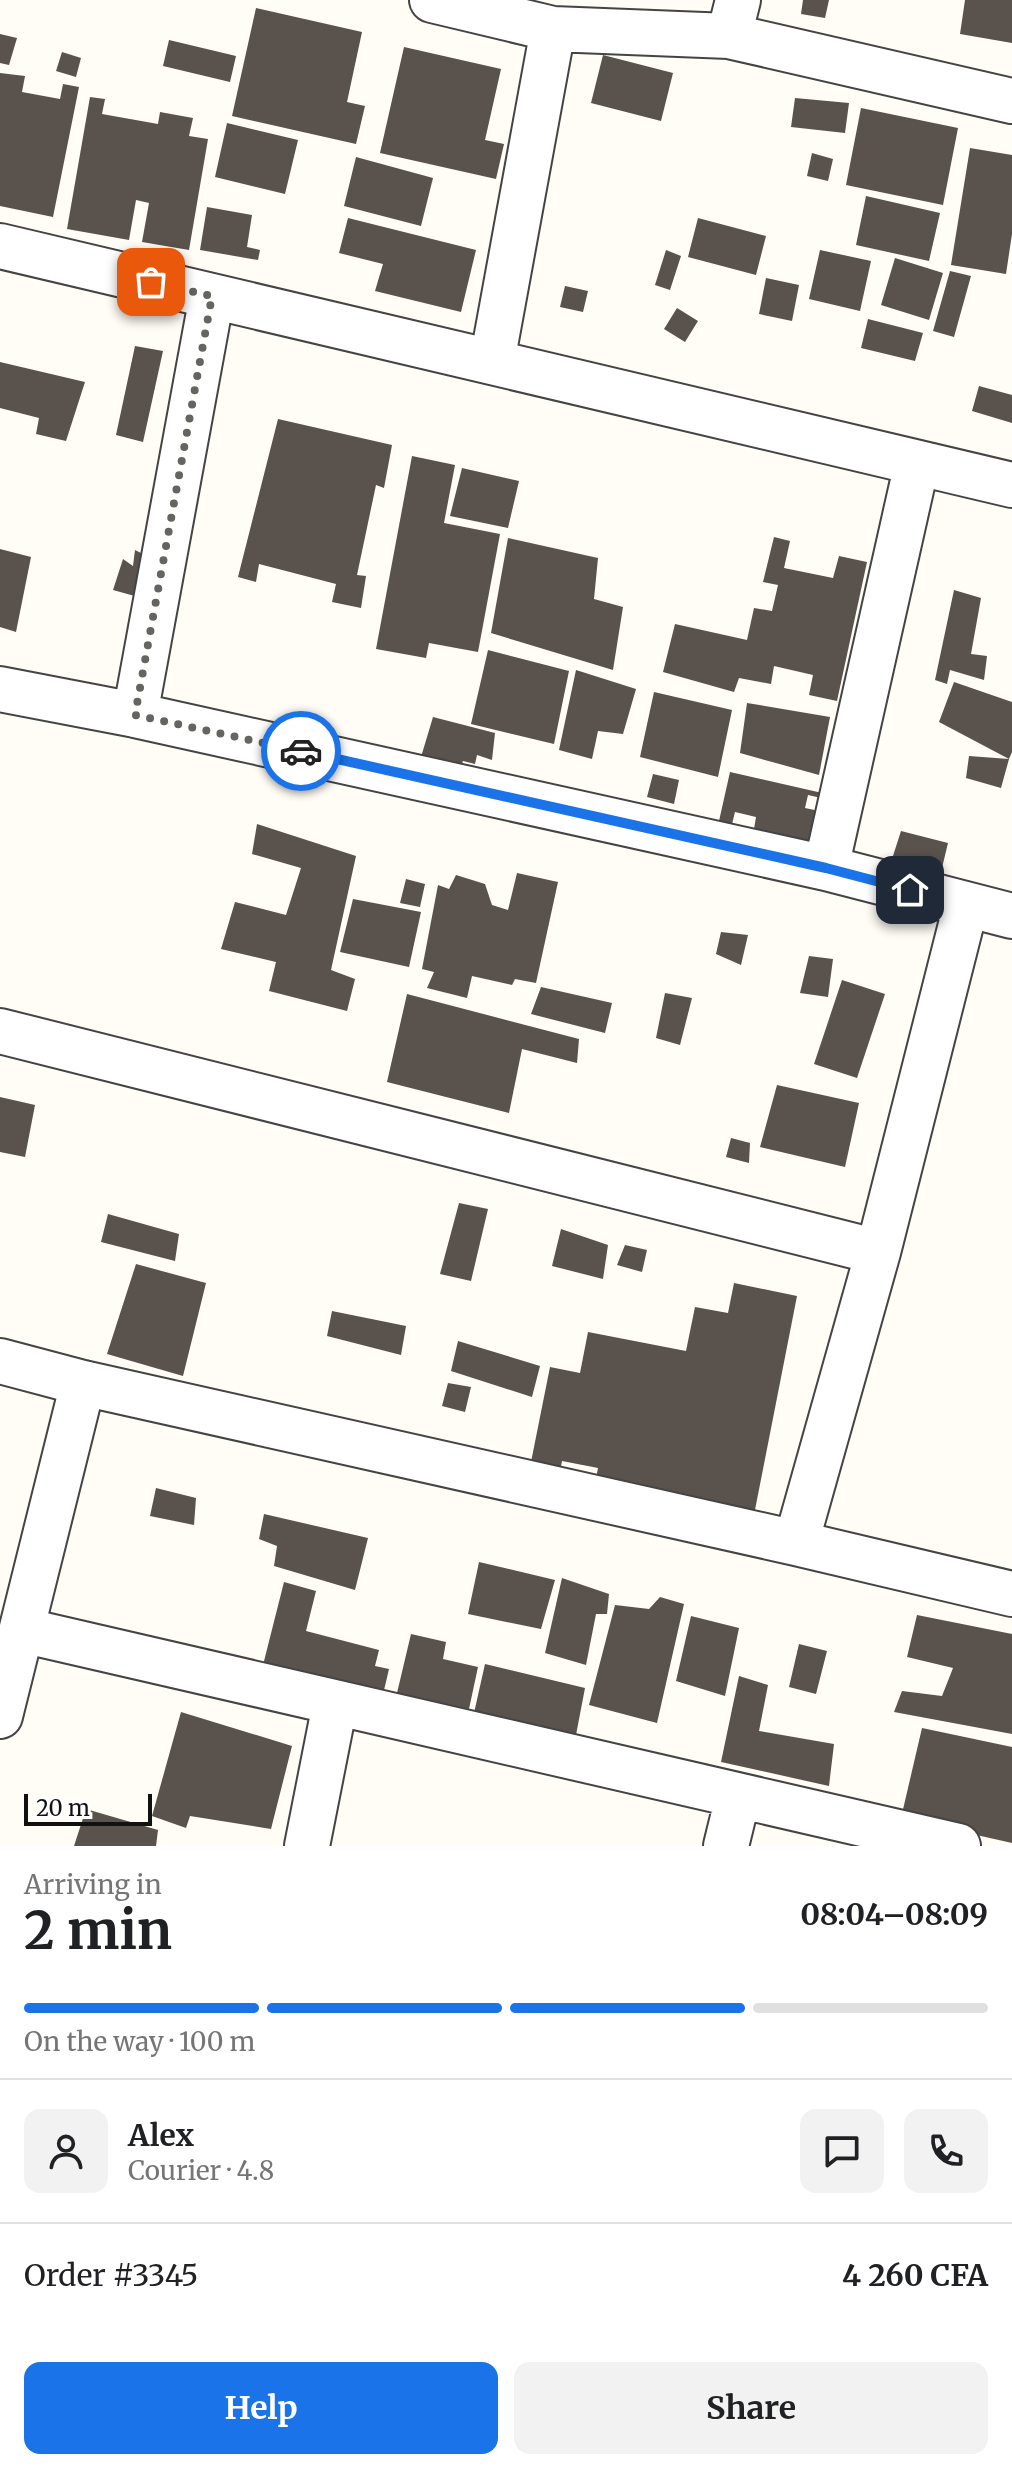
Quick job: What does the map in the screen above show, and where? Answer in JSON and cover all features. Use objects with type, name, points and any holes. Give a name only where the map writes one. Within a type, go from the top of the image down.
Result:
[{"type":"street","points":[[432,0],[553,29],[734,18],[1012,101]]},
{"type":"street","points":[[492,362],[553,29]]},
{"type":"street","points":[[0,246],[1012,485]]},
{"type":"street","points":[[135,715],[212,296]]},
{"type":"street","points":[[826,868],[917,463]]},
{"type":"street","points":[[1,693],[135,715],[826,868],[1012,916]]},
{"type":"street","points":[[796,1543],[878,1252],[966,905]]},
{"type":"street","points":[[0,1031],[878,1252]]},
{"type":"street","points":[[0,1361],[83,1383],[1012,1594]]},
{"type":"street","points":[[1,1706],[83,1383]]},
{"type":"street","points":[[22,1630],[958,1846]]},
{"type":"street","points":[[307,1846],[335,1704]]},
{"type":"street","points":[[726,1846],[738,1797]]},
{"type":"building","points":[[803,0],[829,0],[825,18],[801,14]]},
{"type":"building","points":[[965,0],[1012,0],[1012,43],[960,34]]},
{"type":"building","points":[[256,8],[362,32],[347,102],[365,106],[356,144],[232,116]]},
{"type":"building","points":[[0,34],[17,38],[9,65],[0,63]]},
{"type":"building","points":[[169,40],[236,56],[230,82],[163,66]]},
{"type":"building","points":[[404,47],[501,69],[485,140],[504,144],[496,179],[380,153]]},
{"type":"building","points":[[62,52],[81,58],[76,77],[56,71]]},
{"type":"building","points":[[603,55],[673,73],[661,121],[591,103]]},
{"type":"building","points":[[0,73],[25,76],[22,92],[60,99],[63,84],[79,87],[53,217],[0,206]]},
{"type":"building","points":[[90,97],[105,99],[102,114],[158,124],[160,112],[193,118],[189,136],[208,139],[189,250],[142,242],[149,203],[136,200],[129,240],[67,229]]},
{"type":"building","points":[[795,98],[849,103],[845,133],[791,127]]},
{"type":"building","points":[[861,108],[958,128],[943,205],[846,185]]},
{"type":"building","points":[[227,123],[298,140],[285,194],[215,177]]},
{"type":"building","points":[[970,148],[1012,155],[1012,234],[1006,274],[951,265]]},
{"type":"building","points":[[812,153],[833,159],[828,181],[807,176]]},
{"type":"building","points":[[356,157],[433,178],[421,226],[344,206]]},
{"type":"building","points":[[866,196],[940,213],[929,261],[856,245]]},
{"type":"building","points":[[207,207],[252,215],[247,247],[260,250],[258,260],[200,250]]},
{"type":"building","points":[[348,218],[476,250],[461,312],[375,291],[383,264],[339,253]]},
{"type":"building","points":[[698,218],[766,236],[756,275],[688,257]]},
{"type":"building","points":[[666,250],[681,256],[670,290],[655,285]]},
{"type":"building","points":[[820,250],[871,261],[860,311],[809,299]]},
{"type":"building","points":[[895,258],[943,273],[929,320],[881,305]]},
{"type":"building","points":[[950,271],[971,276],[954,337],[933,331]]},
{"type":"building","points":[[766,278],[799,285],[792,321],[759,314]]},
{"type":"building","points":[[565,286],[588,291],[583,312],[560,307]]},
{"type":"building","points":[[677,308],[698,321],[685,342],[664,329]]},
{"type":"building","points":[[868,319],[923,333],[915,361],[861,348]]},
{"type":"building","points":[[135,346],[163,351],[143,442],[116,435]]},
{"type":"building","points":[[0,362],[85,382],[66,441],[36,434],[39,418],[0,408]]},
{"type":"building","points":[[979,386],[1012,395],[1012,423],[972,411]]},
{"type":"building","points":[[278,419],[392,445],[384,488],[376,485],[357,575],[366,576],[361,608],[332,602],[336,584],[259,564],[256,582],[238,577]]},
{"type":"building","points":[[412,456],[455,465],[444,523],[500,534],[478,652],[429,643],[426,658],[376,649]]},
{"type":"building","points":[[462,468],[519,481],[508,528],[450,516]]},
{"type":"building","points":[[774,537],[790,541],[784,568],[833,578],[839,556],[867,562],[837,701],[809,695],[813,675],[774,666],[771,684],[739,678],[734,692],[663,672],[675,624],[747,640],[754,608],[772,611],[778,585],[763,582]]},
{"type":"building","points":[[508,538],[598,558],[594,599],[623,607],[613,670],[491,633]]},
{"type":"building","points":[[0,549],[31,557],[16,632],[0,627]]},
{"type":"building","points":[[135,550],[155,560],[149,600],[113,590],[123,559],[133,566]]},
{"type":"building","points":[[954,590],[981,598],[971,654],[987,656],[984,680],[950,670],[947,684],[935,680]]},
{"type":"building","points":[[488,650],[569,671],[554,744],[471,724]]},
{"type":"building","points":[[576,670],[636,689],[623,734],[598,731],[592,759],[559,750]]},
{"type":"building","points":[[954,682],[1012,702],[1012,752],[1009,759],[939,722]]},
{"type":"building","points":[[654,692],[732,710],[718,777],[640,757]]},
{"type":"building","points":[[747,703],[830,717],[819,775],[740,753]]},
{"type":"building","points":[[433,717],[495,733],[492,760],[477,755],[475,764],[463,761],[460,768],[418,767]]},
{"type":"building","points":[[969,756],[1009,759],[1001,788],[966,778]]},
{"type":"building","points":[[730,772],[831,795],[830,800],[808,795],[805,808],[824,812],[817,844],[754,829],[756,817],[735,812],[732,824],[719,821]]},
{"type":"building","points":[[653,774],[679,780],[674,804],[647,797]]},
{"type":"building","points":[[257,824],[356,856],[331,970],[355,979],[347,1011],[269,991],[276,962],[221,949],[235,902],[286,915],[301,868],[252,854]]},
{"type":"building","points":[[901,831],[948,843],[941,872],[891,862]]},
{"type":"building","points":[[517,873],[558,882],[536,983],[515,979],[512,985],[472,976],[467,998],[427,988],[434,972],[422,969],[438,885],[449,889],[456,875],[485,884],[492,905],[508,910]]},
{"type":"building","points":[[406,879],[425,884],[420,907],[400,903]]},
{"type":"building","points":[[353,899],[421,912],[409,967],[340,952]]},
{"type":"building","points":[[721,932],[748,935],[741,965],[716,954]]},
{"type":"building","points":[[809,956],[833,959],[828,997],[800,993]]},
{"type":"building","points":[[842,980],[885,994],[857,1078],[814,1064]]},
{"type":"building","points":[[541,987],[612,1003],[605,1033],[531,1014]]},
{"type":"building","points":[[665,993],[692,998],[680,1045],[656,1038]]},
{"type":"building","points":[[407,994],[579,1039],[577,1063],[522,1049],[509,1113],[387,1082]]},
{"type":"building","points":[[777,1085],[859,1103],[845,1167],[760,1147]]},
{"type":"building","points":[[0,1097],[35,1105],[25,1157],[0,1152]]},
{"type":"building","points":[[731,1138],[750,1143],[749,1163],[726,1157]]},
{"type":"building","points":[[459,1203],[488,1209],[471,1281],[440,1274]]},
{"type":"building","points":[[108,1214],[179,1234],[175,1261],[101,1242]]},
{"type":"building","points":[[561,1229],[608,1245],[603,1279],[552,1266]]},
{"type":"building","points":[[625,1245],[647,1250],[642,1272],[617,1265]]},
{"type":"building","points":[[136,1264],[206,1283],[183,1376],[107,1354]]},
{"type":"building","points":[[734,1283],[797,1296],[753,1520],[594,1488],[598,1468],[562,1461],[557,1488],[527,1482],[550,1367],[580,1373],[588,1332],[686,1351],[695,1307],[728,1313]]},
{"type":"building","points":[[332,1311],[406,1326],[401,1355],[327,1336]]},
{"type":"building","points":[[458,1341],[540,1366],[532,1397],[451,1371]]},
{"type":"building","points":[[448,1383],[471,1387],[465,1412],[442,1406]]},
{"type":"building","points":[[156,1488],[196,1498],[194,1525],[150,1516]]},
{"type":"building","points":[[264,1514],[368,1538],[355,1590],[274,1566],[277,1546],[259,1539]]},
{"type":"building","points":[[479,1562],[555,1580],[541,1629],[468,1614]]},
{"type":"building","points":[[562,1578],[609,1594],[607,1614],[596,1614],[586,1665],[545,1653]]},
{"type":"building","points":[[284,1582],[316,1591],[306,1631],[379,1650],[375,1666],[389,1669],[381,1703],[261,1673]]},
{"type":"building","points":[[660,1597],[684,1604],[657,1723],[589,1705],[615,1605],[649,1609]]},
{"type":"building","points":[[917,1615],[1012,1634],[1012,1734],[894,1712],[902,1691],[942,1696],[953,1668],[907,1657]]},
{"type":"building","points":[[691,1616],[739,1628],[725,1696],[676,1681]]},
{"type":"building","points":[[411,1634],[446,1642],[443,1659],[478,1667],[469,1709],[397,1693]]},
{"type":"building","points":[[799,1644],[827,1651],[816,1694],[789,1687]]},
{"type":"building","points":[[485,1664],[585,1688],[576,1735],[474,1713]]},
{"type":"building","points":[[739,1676],[768,1685],[759,1731],[834,1744],[829,1786],[721,1762]]},
{"type":"building","points":[[181,1712],[292,1746],[271,1829],[190,1816],[186,1828],[152,1816]]},
{"type":"building","points":[[922,1728],[1012,1747],[1012,1843],[901,1818]]},
{"type":"building","points":[[86,1809],[158,1830],[156,1846],[74,1846]]},
{"type":"way so far","points":[[151,282],[212,296],[135,715],[301,751]]},
{"type":"route","points":[[301,751],[826,868],[910,890]]}]
